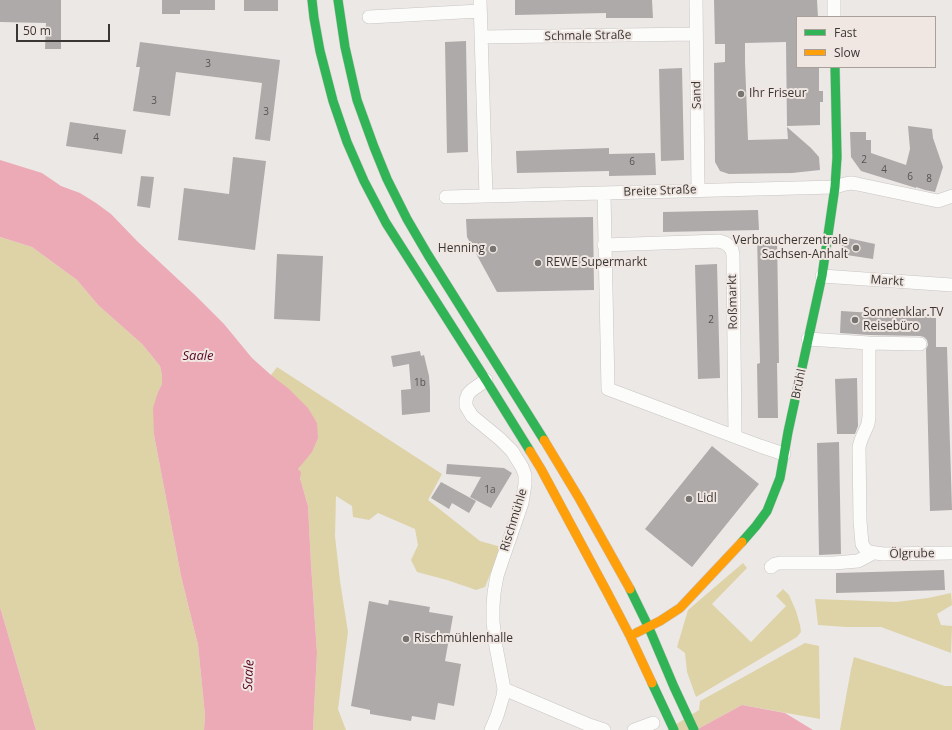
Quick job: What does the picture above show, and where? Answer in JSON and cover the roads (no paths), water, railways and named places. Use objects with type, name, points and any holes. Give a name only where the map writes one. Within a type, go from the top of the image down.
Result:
[{"type":"main road","points":[[312,0],[320,51],[333,102],[347,142],[364,181],[386,223],[541,469],[630,636],[674,730]]},
{"type":"main road","points":[[338,0],[357,100],[387,179],[407,219],[428,255],[540,433],[623,576],[649,628],[694,730]]},
{"type":"main road","name":"Brühl","points":[[630,636],[660,622],[680,608],[756,526],[767,511],[780,478],[822,276],[835,187],[837,157],[835,68]]},
{"type":"street","name":"Sand","points":[[696,0],[698,190]]},
{"type":"street","points":[[834,0],[834,16]]},
{"type":"street","points":[[368,17],[480,6],[486,196]]},
{"type":"street","name":"Schmale Straße","points":[[480,37],[696,34]]},
{"type":"street","points":[[835,187],[845,184],[857,184],[938,201],[952,196]]},
{"type":"street","name":"Breite Straße","points":[[446,196],[835,187]]},
{"type":"street","points":[[604,193],[608,389],[784,454]]},
{"type":"street","name":"Roßmarkt","points":[[604,245],[719,241],[729,246],[732,250],[736,436]]},
{"type":"street","name":"Markt","points":[[822,276],[952,285]]},
{"type":"street","points":[[808,339],[869,343],[920,344]]},
{"type":"street","points":[[869,343],[869,416],[868,424],[859,447],[860,522],[862,544],[866,550],[872,553]]},
{"type":"street","name":"Rischmühle","points":[[486,380],[468,394],[466,406],[472,416],[512,451],[522,467],[526,484],[522,503],[497,576],[493,606],[493,622],[496,648],[504,689],[497,716],[490,730]]},
{"type":"street","points":[[771,567],[780,563],[834,563],[858,561],[872,553]]},
{"type":"street","name":"Ölgrube","points":[[872,553],[952,553]]},
{"type":"street","points":[[504,689],[588,725],[604,730]]},
{"type":"street","points":[[634,730],[653,723]]},
{"type":"water","name":"Saale","points":[[0,160],[42,173],[61,186],[80,193],[111,214],[137,241],[224,324],[252,358],[289,389],[308,408],[317,423],[318,438],[312,452],[298,469],[301,472],[300,478],[308,506],[317,653],[313,730],[204,730],[205,715],[198,645],[181,576],[154,435],[153,408],[162,384],[160,366],[142,344],[98,305],[77,280],[32,247],[0,237]]},
{"type":"water","points":[[0,607],[36,730],[0,730]]},
{"type":"water","points":[[742,705],[785,713],[813,730],[696,730]]},
{"type":"place","name":"Ihr Friseur","points":[[741,94]]},
{"type":"place","name":"Verbraucherzentrale Sachsen-Anhalt","points":[[856,248]]},
{"type":"place","name":"Henning","points":[[493,249]]},
{"type":"place","name":"REWE Supermarkt","points":[[538,263]]},
{"type":"place","name":"Sonnenklar.TV Reisebüro","points":[[855,320]]},
{"type":"place","name":"Lidl","points":[[689,499]]},
{"type":"place","name":"Rischmühlenhalle","points":[[406,639]]}]
